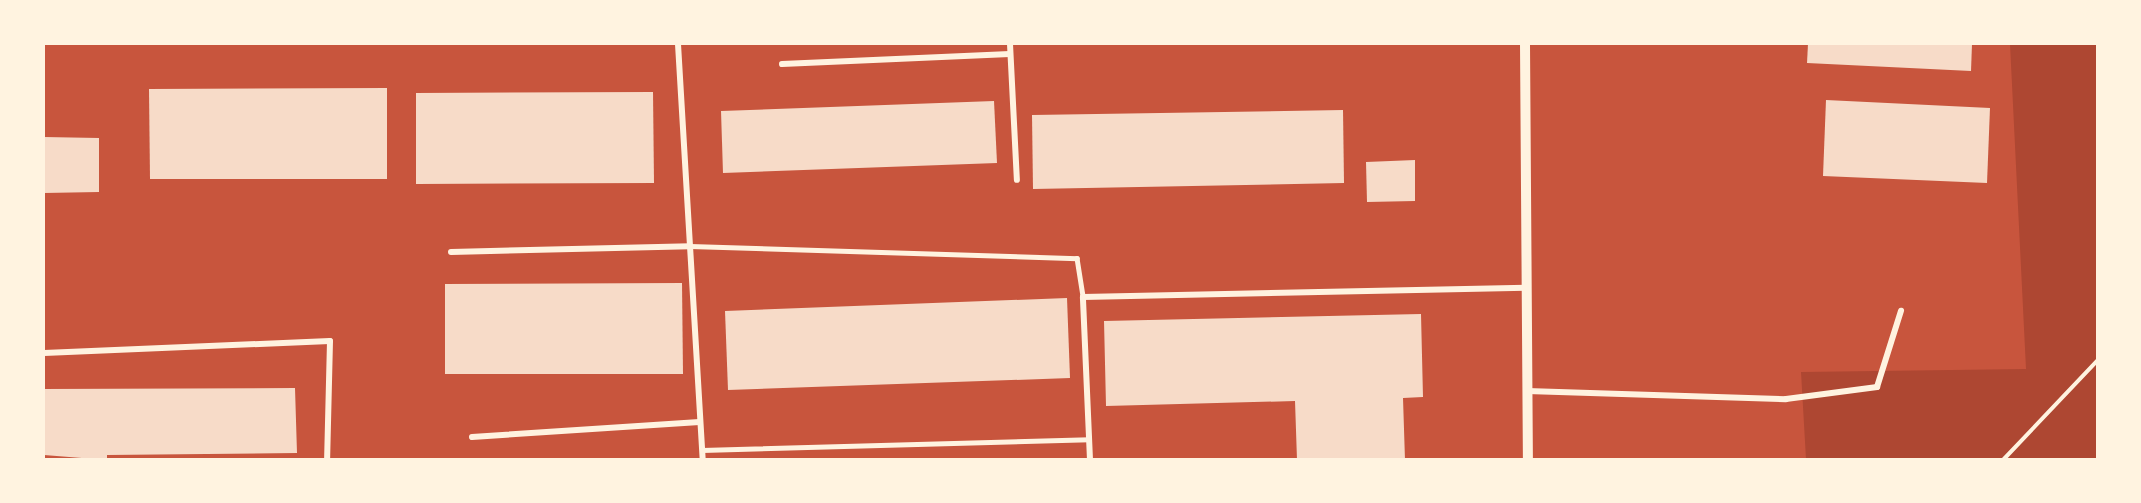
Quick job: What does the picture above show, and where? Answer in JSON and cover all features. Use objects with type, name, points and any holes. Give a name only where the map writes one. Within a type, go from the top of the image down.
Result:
[{"type":"street","points":[[678,44],[703,459]]},
{"type":"street","points":[[1010,44],[1017,180]]},
{"type":"street","points":[[1525,44],[1528,459]]},
{"type":"street","points":[[782,64],[1010,54]]},
{"type":"street","points":[[451,252],[690,246]]},
{"type":"street","points":[[1090,459],[1083,297],[1526,288]]},
{"type":"street","points":[[1527,391],[1786,399],[1877,387],[1901,311]]},
{"type":"street","points":[[44,353],[330,341],[327,459]]},
{"type":"street","points":[[472,437],[700,422]]},
{"type":"lane","points":[[690,246],[1077,258],[1083,297]]},
{"type":"lane","points":[[702,450],[1089,439]]},
{"type":"path","points":[[2003,459],[2097,360]]},
{"type":"shaded area","points":[[2010,44],[2097,44],[2097,459],[1806,459],[1801,372],[2026,369]]},
{"type":"building","points":[[1808,44],[1972,44],[1971,71],[1807,63]]},
{"type":"building","points":[[387,88],[387,179],[150,179],[149,89]]},
{"type":"building","points":[[653,92],[654,183],[416,184],[416,93]]},
{"type":"building","points":[[1826,100],[1990,108],[1987,183],[1823,176]]},
{"type":"building","points":[[994,101],[997,163],[723,173],[721,111]]},
{"type":"building","points":[[1343,110],[1344,183],[1033,189],[1032,115]]},
{"type":"building","points":[[44,137],[99,138],[99,192],[44,193]]},
{"type":"building","points":[[1415,160],[1415,201],[1367,202],[1366,162]]},
{"type":"building","points":[[682,283],[683,374],[445,374],[445,284]]},
{"type":"building","points":[[1067,298],[1070,378],[728,390],[725,311]]},
{"type":"building","points":[[1421,314],[1423,397],[1403,398],[1405,460],[1297,460],[1295,401],[1106,406],[1104,321]]},
{"type":"building","points":[[295,388],[297,453],[107,455],[107,460],[44,455],[44,389]]}]
